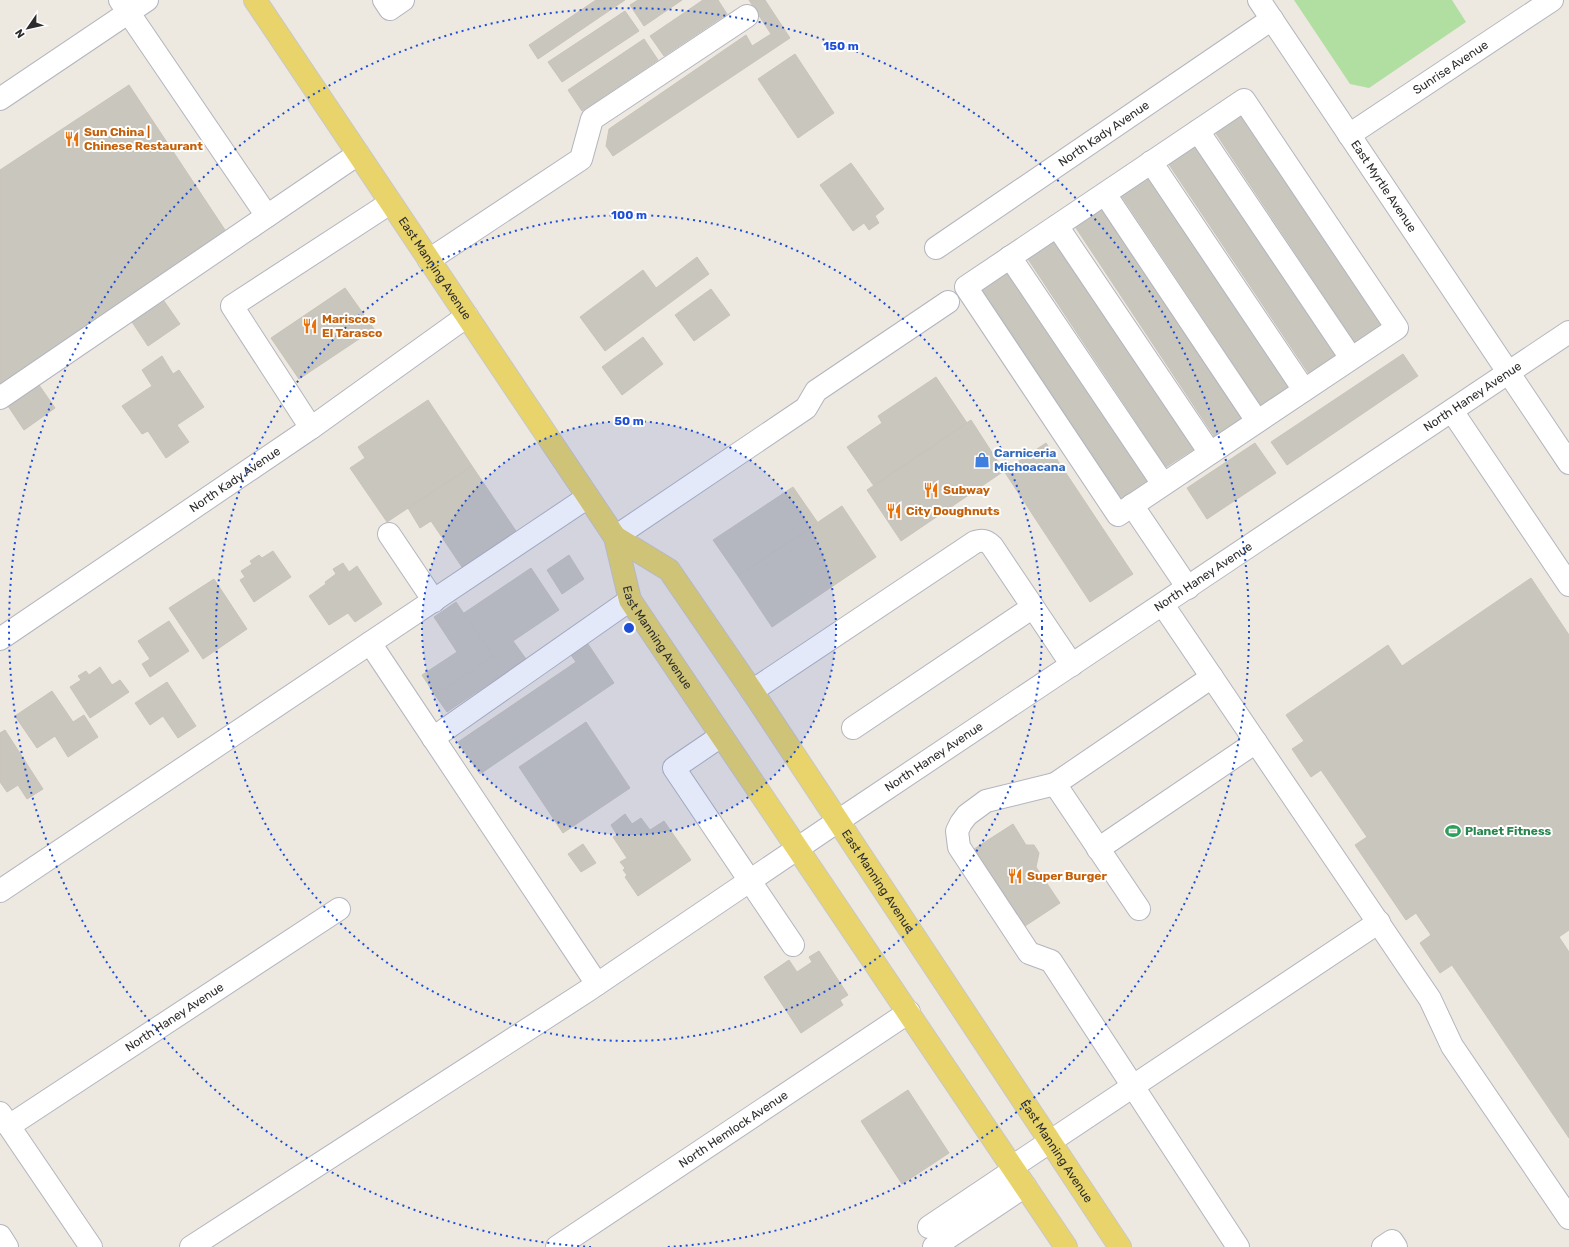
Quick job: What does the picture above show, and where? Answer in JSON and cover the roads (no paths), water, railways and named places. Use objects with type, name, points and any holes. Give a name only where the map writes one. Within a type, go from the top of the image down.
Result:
[{"type":"main road","name":"East Manning Avenue","points":[[256,0],[390,203],[615,537],[630,600],[1066,1247]]},
{"type":"main road","name":"East Manning Avenue","points":[[615,537],[669,570],[752,691],[1120,1247]]},
{"type":"street","points":[[0,99],[124,6],[147,0]]},
{"type":"street","points":[[384,0],[390,9],[403,0]]},
{"type":"street","name":"East Myrtle Avenue","points":[[1259,0],[1569,463]]},
{"type":"street","name":"Sunrise Avenue","points":[[1349,136],[1552,0]]},
{"type":"street","points":[[124,6],[267,216]]},
{"type":"street","points":[[429,260],[581,159],[592,118],[746,16]]},
{"type":"street","name":"North Kady Avenue","points":[[936,248],[1272,19]]},
{"type":"street","points":[[1244,100],[1397,328],[1118,515],[966,287],[1198,131],[1244,100]]},
{"type":"street","points":[[1198,131],[1351,358]]},
{"type":"street","points":[[0,398],[358,154]]},
{"type":"street","points":[[1151,162],[1304,390]]},
{"type":"street","points":[[1105,194],[1257,421]]},
{"type":"street","points":[[311,428],[232,306],[390,203]]},
{"type":"street","points":[[1057,226],[1210,453]]},
{"type":"street","points":[[1010,257],[1163,484]]},
{"type":"street","points":[[615,537],[806,408],[816,391],[948,302]]},
{"type":"street","name":"North Kady Avenue","points":[[0,639],[311,428],[467,316]]},
{"type":"street","name":"North Haney Avenue","points":[[191,1247],[597,984],[1569,332]]},
{"type":"street","points":[[1452,411],[1569,585]]},
{"type":"street","points":[[0,891],[434,601],[588,496]]},
{"type":"street","points":[[1132,505],[1188,588]]},
{"type":"street","points":[[389,534],[434,601]]},
{"type":"street","points":[[752,691],[974,542],[987,541],[992,546],[1072,666]]},
{"type":"street","points":[[433,738],[630,600]]},
{"type":"street","points":[[1164,604],[1436,1008],[1452,1046],[1569,1218]]},
{"type":"street","points":[[853,728],[1033,607]]},
{"type":"street","points":[[370,643],[597,984]]},
{"type":"street","points":[[1212,677],[1055,784],[986,801],[967,815],[957,831],[959,847],[1029,953],[1051,961],[1238,1247]]},
{"type":"street","points":[[721,736],[674,768],[793,945]]},
{"type":"street","points":[[1098,849],[1256,742]]},
{"type":"street","points":[[1055,784],[1139,910]]},
{"type":"street","name":"North Haney Avenue","points":[[5,1120],[339,908]]},
{"type":"street","points":[[932,1237],[1017,1174],[1050,1142],[1379,922]]},
{"type":"street","name":"North Hemlock Avenue","points":[[557,1247],[909,1012]]},
{"type":"street","points":[[5,1120],[91,1247]]},
{"type":"street","points":[[0,1236],[7,1247]]},
{"type":"street","points":[[1383,1247],[1392,1241],[1396,1247]]},
{"type":"place","name":"Sun China | Chinese Restaurant","points":[[72,139]]},
{"type":"place","name":"Mariscos El Tarasco","points":[[310,326]]},
{"type":"place","name":"Carniceria Michoacana","points":[[982,460]]},
{"type":"place","name":"Subway","points":[[931,490]]},
{"type":"place","name":"City Doughnuts","points":[[894,511]]},
{"type":"place","name":"Planet Fitness","points":[[1453,831]]},
{"type":"place","name":"Super Burger","points":[[1015,876]]}]
